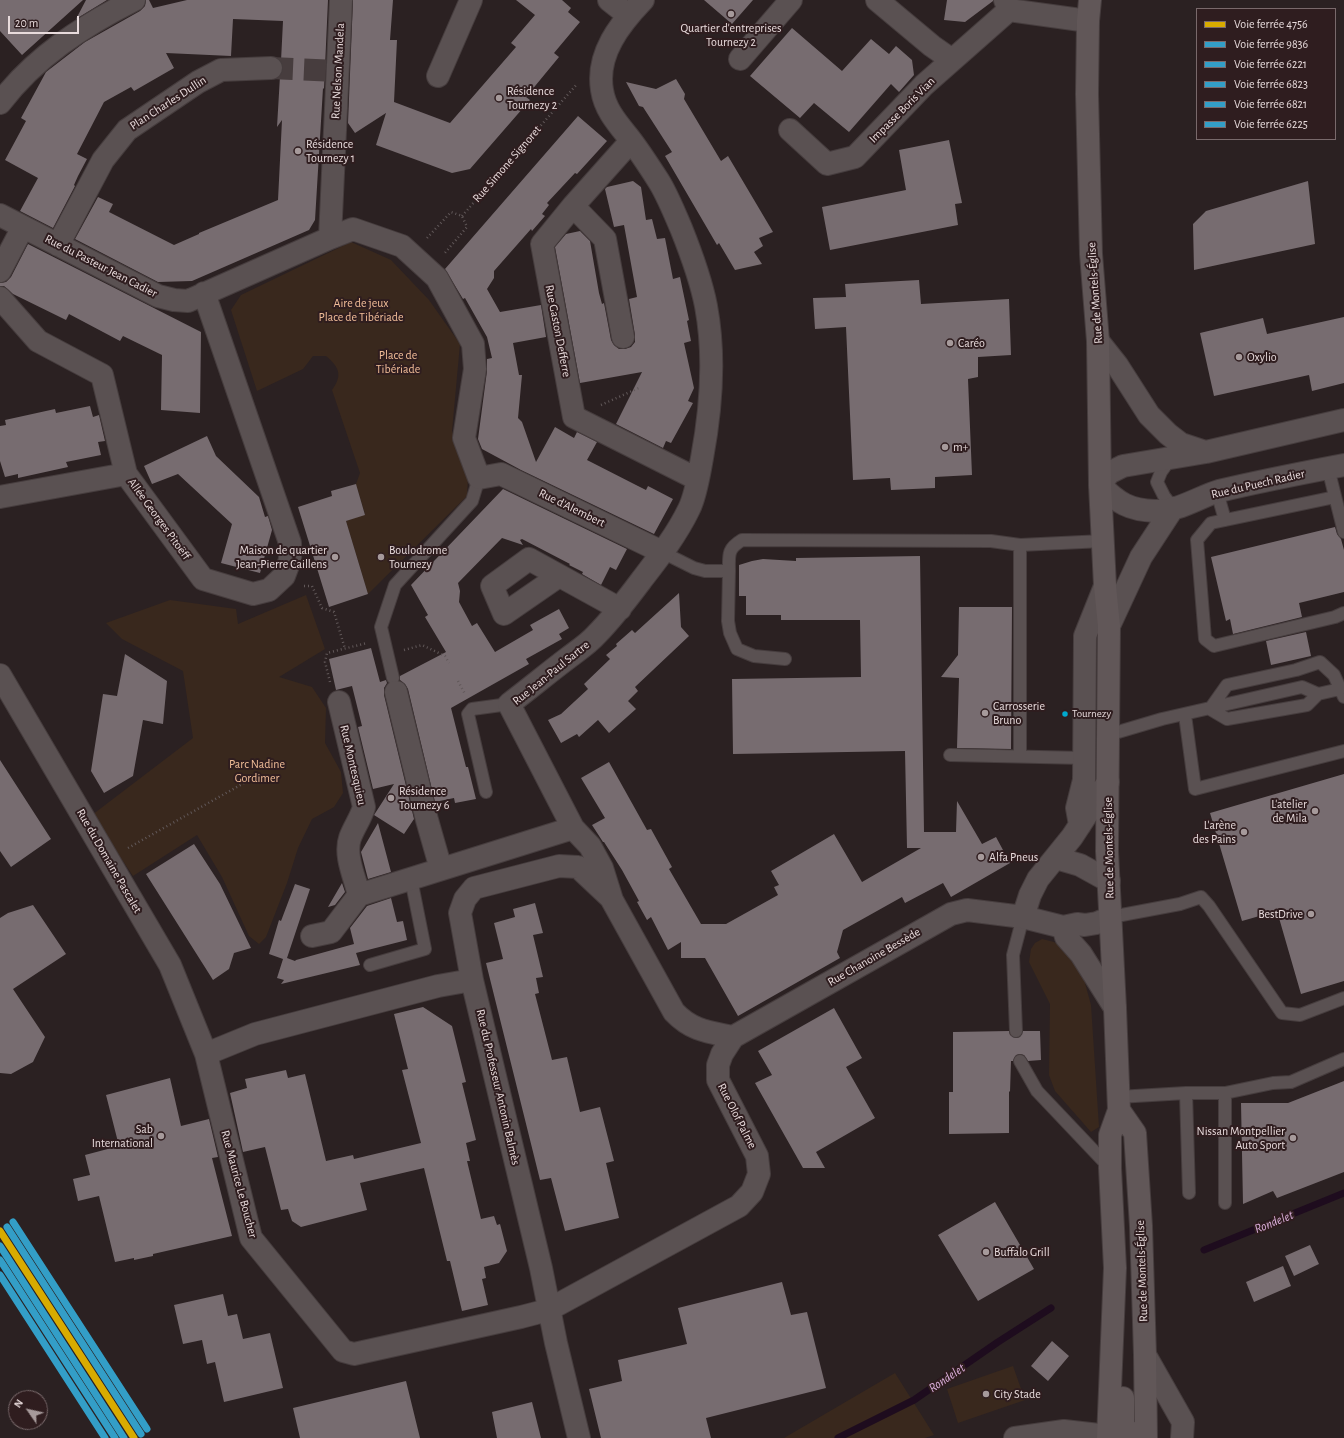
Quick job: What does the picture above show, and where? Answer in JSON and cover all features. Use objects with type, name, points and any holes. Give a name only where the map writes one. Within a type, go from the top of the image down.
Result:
[{"type":"main road","name":"Rue de Montels-Église","points":[[1089,11],[1087,94],[1091,254],[1098,341],[1100,485],[1105,586],[1109,626],[1107,851],[1118,1103],[1110,1135],[1110,1168],[1115,1268],[1108,1437]]},
{"type":"main road","name":"Rue de Montels-Église","points":[[1118,1103],[1135,1133],[1141,1226],[1146,1438]]},
{"type":"main road","points":[[1115,1268],[1124,1306],[1123,1426],[1134,1438]]},
{"type":"street","points":[[0,103],[12,87],[54,49],[78,32],[134,0]]},
{"type":"street","name":"Rue Nelson Mandela","points":[[330,238],[341,0]]},
{"type":"street","points":[[438,76],[471,0]]},
{"type":"street","points":[[609,0],[635,8]]},
{"type":"street","points":[[740,59],[791,0]]},
{"type":"street","points":[[877,0],[932,46],[952,60]]},
{"type":"street","points":[[1007,5],[1089,11]]},
{"type":"street","name":"Impasse Boris Vian","points":[[790,130],[828,164],[855,157],[924,85],[952,60],[1007,5]]},
{"type":"street","name":"Rue Jean-Paul Sartre","points":[[573,828],[509,704],[595,637],[620,609],[662,552],[689,508],[698,479],[708,428],[711,386],[710,344],[706,307],[694,266],[681,229],[659,181],[610,114],[604,98],[601,82],[606,50],[616,32],[635,8]]},
{"type":"street","name":"Plan Charles Dullin","points":[[58,245],[103,160],[126,130],[198,82],[222,70],[271,68]]},
{"type":"street","name":"Rue Gaston Defferre","points":[[574,417],[542,244],[573,206],[631,141]]},
{"type":"street","points":[[573,206],[604,239],[623,337]]},
{"type":"street","name":"Rue du Pasteur Jean Cadier","points":[[0,215],[158,296],[174,300],[188,301],[204,293]]},
{"type":"street","points":[[0,271],[23,227]]},
{"type":"street","points":[[270,590],[284,576],[290,560],[290,543],[204,293],[353,229],[402,246],[437,278],[473,344],[475,369],[464,438],[479,478]]},
{"type":"street","name":"Allée Georges Pitoëff","points":[[0,298],[38,341],[102,376],[126,474],[203,579],[253,594],[270,590]]},
{"type":"street","points":[[1098,341],[1117,365],[1149,415],[1168,434],[1181,444],[1206,452]]},
{"type":"street","points":[[574,417],[698,479]]},
{"type":"street","points":[[1100,485],[1110,473],[1123,466],[1206,452],[1344,420]]},
{"type":"street","name":"Rue du Puech Radier","points":[[1100,485],[1114,499],[1132,508],[1157,511],[1173,508],[1217,492],[1336,466]]},
{"type":"street","points":[[0,497],[126,474]]},
{"type":"street","name":"Rue d'Alembert","points":[[479,478],[501,474],[662,552]]},
{"type":"street","points":[[1109,626],[1141,557],[1173,508]]},
{"type":"street","points":[[559,576],[620,609]]},
{"type":"street","name":"Rue de Montels-Église","points":[[1080,825],[1077,808],[1084,780],[1085,636],[1105,586]]},
{"type":"street","name":"Rue du Domaine Pascalet","points":[[0,675],[170,966],[206,1054]]},
{"type":"street","points":[[395,685],[427,820],[441,869]]},
{"type":"street","name":"Rue Montesquieu","points":[[339,702],[364,807],[362,815],[350,838],[348,853],[359,895]]},
{"type":"street","points":[[1023,917],[1030,895],[1038,879],[1056,858],[1080,825],[1108,782]]},
{"type":"street","points":[[312,936],[332,932],[359,895],[573,828],[590,846],[602,868],[612,900],[674,1012],[682,1021],[696,1029],[733,1037]]},
{"type":"street","points":[[1056,858],[1080,865],[1109,881]]},
{"type":"street","name":"Rue du Professeur Antonin Balmès","points":[[579,1438],[548,1310],[541,1268],[472,980],[460,913],[465,899],[474,888],[559,866],[578,867],[612,900]]},
{"type":"street","name":"Rue Chanoine Bessède","points":[[733,1037],[951,914],[967,910],[1023,917],[1063,927],[1077,924],[1086,925],[1097,923],[1111,917]]},
{"type":"street","points":[[1063,927],[1066,937],[1081,954],[1115,1008]]},
{"type":"street","points":[[206,1054],[255,1034],[438,986],[472,980]]},
{"type":"street","name":"Rue Olof Palme","points":[[548,1310],[739,1206],[752,1192],[759,1174],[757,1156],[718,1080],[718,1065],[722,1054],[733,1037]]},
{"type":"street","name":"Rue Maurice Le Boucher","points":[[206,1054],[251,1238],[344,1351],[354,1354],[548,1310]]},
{"type":"street","points":[[1145,1355],[1183,1422],[1182,1438]]},
{"type":"street","points":[[1015,1438],[1064,1431],[1108,1437]]},
{"type":"lane","points":[[1170,458],[1161,472],[1157,482],[1164,496],[1173,508]]},
{"type":"lane","points":[[1336,466],[1335,497],[1344,532]]},
{"type":"lane","points":[[395,685],[381,626],[395,585],[472,501],[479,478]]},
{"type":"lane","points":[[1217,492],[1225,520]]},
{"type":"lane","points":[[1335,497],[1211,523],[1197,540],[1205,639],[1214,646],[1335,617],[1344,613]]},
{"type":"lane","points":[[785,659],[754,656],[737,649],[730,633],[728,621],[729,551],[735,544],[742,540],[991,541],[1020,545],[1103,541]]},
{"type":"lane","points":[[1020,545],[1020,756]]},
{"type":"lane","points":[[662,552],[694,568],[706,572],[729,571]]},
{"type":"lane","points":[[1108,735],[1162,719],[1185,715],[1302,687],[1318,694],[1342,693],[1334,675],[1320,662],[1296,670],[1227,685],[1210,709]]},
{"type":"lane","points":[[1210,709],[1227,719],[1307,705],[1318,694]]},
{"type":"lane","points":[[486,792],[468,714],[472,709],[509,704]]},
{"type":"lane","points":[[1185,715],[1195,789],[1344,751]]},
{"type":"lane","points":[[950,755],[1084,758]]},
{"type":"lane","points":[[370,965],[425,949],[411,879]]},
{"type":"lane","points":[[1111,917],[1180,904],[1201,898],[1209,906],[1282,1013],[1300,1015],[1344,998]]},
{"type":"lane","points":[[1016,1031],[1013,955],[1023,917]]},
{"type":"lane","points":[[1118,1103],[1186,1093],[1225,1093],[1273,1083],[1291,1082],[1344,1059]]},
{"type":"lane","points":[[1020,1060],[1036,1091],[1110,1168]]},
{"type":"lane","points":[[1186,1093],[1189,1193]]},
{"type":"lane","points":[[1225,1093],[1225,1203]]},
{"type":"path","name":"Rue Simone Signoret","points":[[462,216],[580,80]]},
{"type":"path","points":[[412,255],[451,212],[462,216],[467,227],[429,271]]},
{"type":"path","points":[[574,417],[641,388]]},
{"type":"path","points":[[270,590],[312,586],[322,608],[334,612],[345,648]]},
{"type":"path","points":[[339,702],[333,693],[325,662],[327,653],[383,639]]},
{"type":"path","points":[[422,645],[445,656],[448,663]]},
{"type":"path","points":[[105,855],[118,854],[244,783]]},
{"type":"green space","name":"Place de Tibériade","points":[[351,242],[391,260],[429,300],[460,344],[452,431],[468,477],[467,496],[368,594],[346,521],[365,514],[356,484],[360,473],[332,390],[338,380],[337,368],[326,356],[313,356],[303,369],[257,391],[231,310],[241,295]]},
{"type":"green space","name":"Parc Nadine Gordimer","points":[[306,595],[325,649],[279,677],[312,687],[326,708],[325,743],[341,772],[343,793],[334,807],[312,819],[298,848],[287,883],[266,937],[259,944],[249,936],[222,877],[197,835],[133,876],[92,815],[193,738],[183,671],[122,639],[106,623],[170,600],[236,609],[238,624]]},
{"type":"green space","points":[[1042,939],[1054,942],[1064,948],[1082,972],[1091,1005],[1099,1127],[1091,1132],[1055,1091],[1049,1075],[1050,1004],[1029,962],[1031,949],[1035,943]]},
{"type":"green space","name":"City Stade","points":[[1013,1366],[1025,1400],[958,1423],[947,1389]]},
{"type":"green space","points":[[895,1373],[934,1435],[925,1438],[784,1438]]},
{"type":"building","points":[[0,0],[83,0],[22,55],[0,31]]},
{"type":"building","points":[[86,0],[107,0],[76,19]]},
{"type":"building","points":[[146,0],[149,0],[153,8],[187,0],[328,0],[324,89],[323,88],[315,220],[309,230],[192,281],[158,282],[75,239],[98,197],[113,204],[109,212],[174,245],[278,200],[282,120],[277,127],[280,76],[283,68],[281,61],[283,21],[233,19],[231,56],[166,53],[174,68],[134,91],[131,87],[104,102],[77,154],[87,159],[53,228],[20,211],[38,178],[5,160],[26,121],[21,118],[46,72],[85,42],[140,11],[145,6]]},
{"type":"building","name":"Résidence Tournezy 2","points":[[353,0],[393,0],[390,40],[397,40],[394,102],[450,123],[516,47],[511,43],[535,15],[516,0],[562,0],[571,8],[568,12],[580,22],[554,53],[559,57],[526,97],[530,100],[470,169],[452,173],[376,145],[386,113],[355,133],[348,123]]},
{"type":"building","name":"Quartier d'entreprises Tournezy 2","points":[[704,0],[753,0],[732,24]]},
{"type":"building","points":[[947,0],[993,1],[965,22],[944,20]]},
{"type":"building","points":[[792,28],[842,71],[871,39],[889,54],[896,46],[912,60],[914,75],[899,92],[891,84],[849,132],[814,103],[800,118],[750,76]]},
{"type":"building","points":[[676,79],[685,94],[684,99],[721,161],[728,156],[773,232],[759,238],[763,246],[754,252],[762,264],[735,270],[719,243],[717,245],[665,156],[672,152],[643,107],[639,106],[626,82],[656,89]]},
{"type":"building","points":[[578,116],[607,141],[577,174],[575,173],[547,203],[549,205],[542,214],[545,216],[532,231],[531,229],[494,271],[494,278],[487,289],[500,312],[541,305],[546,337],[513,343],[519,375],[522,375],[518,418],[522,422],[536,462],[555,427],[574,438],[577,432],[597,442],[587,460],[646,490],[648,486],[673,499],[654,534],[521,470],[482,449],[478,439],[487,371],[487,359],[492,358],[487,337],[465,298],[463,299],[445,269]]},
{"type":"building","points":[[949,140],[962,203],[955,204],[958,225],[830,250],[822,207],[906,190],[899,150]]},
{"type":"building","points":[[633,181],[641,187],[646,220],[652,219],[657,239],[665,238],[673,279],[680,277],[689,320],[687,321],[691,341],[684,343],[694,388],[688,401],[693,403],[671,443],[666,441],[663,448],[616,424],[642,372],[580,383],[555,247],[566,234],[580,231],[590,241],[599,293],[602,304],[604,303],[611,340],[619,349],[631,347],[635,342],[635,335],[629,299],[637,297],[624,225],[614,227],[605,189],[607,187]]},
{"type":"building","points":[[1308,181],[1315,244],[1194,270],[1193,224],[1206,211]]},
{"type":"building","points":[[28,244],[201,332],[200,413],[161,410],[162,355],[123,336],[120,341],[69,314],[66,320],[13,294],[4,286],[0,286],[0,283],[6,282],[11,277]]},
{"type":"building","points":[[919,280],[921,304],[1009,299],[1011,355],[978,357],[978,377],[968,379],[972,475],[935,477],[935,488],[891,490],[890,478],[853,480],[846,327],[815,329],[813,298],[846,297],[845,284]]},
{"type":"building","points":[[1344,317],[1344,383],[1312,391],[1309,375],[1214,396],[1200,333],[1263,318],[1267,334]]},
{"type":"building","points":[[90,406],[93,417],[99,415],[105,441],[98,442],[101,455],[66,462],[68,467],[18,478],[18,474],[5,477],[0,461],[0,426],[6,425],[5,420],[55,409],[56,413]]},
{"type":"building","points":[[207,436],[216,456],[259,497],[265,517],[268,516],[272,530],[260,573],[221,563],[232,524],[178,474],[152,484],[144,466]]},
{"type":"building","name":"Maison de quartier Jean-Pierre Caillens","points":[[356,484],[365,515],[346,521],[368,594],[329,607],[298,507],[332,496],[331,491]]},
{"type":"building","points":[[503,489],[627,549],[616,570],[610,567],[601,585],[582,574],[583,572],[569,565],[570,564],[522,539],[520,540],[523,545],[502,538],[458,583],[460,591],[459,602],[472,626],[477,623],[495,652],[533,630],[530,625],[559,609],[569,628],[559,634],[562,639],[526,659],[529,664],[451,708],[476,799],[455,803],[454,798],[435,802],[408,689],[400,680],[400,676],[446,652],[425,617],[428,615],[411,585]]},
{"type":"building","points":[[1335,527],[1337,534],[1341,539],[1344,550],[1344,592],[1299,603],[1302,617],[1233,634],[1230,619],[1226,621],[1211,557]]},
{"type":"building","points":[[920,556],[924,832],[956,832],[957,801],[982,844],[996,837],[1010,863],[951,897],[943,883],[905,903],[902,897],[843,930],[837,952],[840,958],[738,1016],[705,958],[681,958],[681,942],[668,950],[651,917],[647,920],[637,902],[639,901],[622,870],[592,825],[605,818],[581,778],[609,762],[647,830],[651,829],[672,867],[669,869],[701,924],[726,924],[778,895],[774,887],[779,885],[771,871],[834,834],[862,882],[921,848],[907,848],[905,751],[733,754],[732,679],[861,677],[860,620],[781,620],[781,615],[746,615],[746,596],[739,596],[739,565],[763,559],[796,561],[796,558]]},
{"type":"building","points":[[679,593],[681,627],[689,636],[635,687],[638,691],[628,701],[636,709],[609,733],[598,720],[579,737],[577,734],[561,743],[548,720],[561,714],[588,689],[584,684],[610,659],[606,655],[617,646],[616,644],[632,630],[635,633]]},
{"type":"building","name":"Carrosserie Bruno","points":[[959,607],[1012,607],[1011,749],[957,748],[959,678],[941,677],[958,655]]},
{"type":"building","points":[[1306,632],[1311,656],[1271,665],[1266,641]]},
{"type":"building","points":[[371,648],[380,682],[386,680],[387,683],[384,688],[384,695],[414,819],[404,834],[374,815],[394,784],[373,789],[358,727],[362,726],[352,686],[336,690],[329,659]]},
{"type":"building","points":[[125,654],[167,681],[163,724],[143,720],[133,776],[104,793],[91,771],[103,694],[117,696]]},
{"type":"building","points":[[0,760],[51,839],[11,867],[0,851]]},
{"type":"building","name":"BestDrive","points":[[1344,774],[1344,981],[1301,994],[1277,911],[1242,921],[1210,813]]},
{"type":"building","points":[[378,823],[391,872],[368,879],[361,852]]},
{"type":"building","points":[[194,844],[220,884],[251,948],[234,953],[229,969],[213,980],[146,874]]},
{"type":"building","points":[[342,883],[345,892],[335,905],[328,907]]},
{"type":"building","points":[[295,884],[310,889],[287,958],[295,961],[354,944],[350,928],[367,906],[391,898],[397,922],[403,921],[407,940],[356,953],[360,965],[281,984],[284,980],[277,978],[283,959],[269,954],[279,920],[281,921]]},
{"type":"building","points":[[535,903],[543,933],[533,935],[543,977],[536,978],[539,993],[535,994],[552,1060],[567,1057],[580,1112],[600,1107],[614,1161],[606,1163],[619,1218],[565,1231],[551,1178],[540,1180],[486,963],[503,959],[494,923],[515,917],[513,909]]},
{"type":"building","points":[[33,905],[66,954],[13,989],[45,1037],[33,1062],[11,1074],[0,1073],[0,918],[8,913]]},
{"type":"building","points":[[423,1007],[452,1026],[466,1082],[462,1083],[476,1140],[466,1143],[470,1161],[467,1161],[481,1219],[494,1216],[497,1225],[500,1224],[507,1251],[499,1263],[484,1267],[486,1278],[482,1279],[488,1305],[462,1311],[450,1261],[447,1261],[424,1168],[360,1183],[367,1210],[301,1227],[292,1221],[288,1209],[281,1210],[265,1147],[243,1152],[230,1093],[247,1088],[245,1079],[286,1070],[288,1078],[305,1074],[326,1161],[353,1155],[354,1159],[421,1143],[402,1070],[408,1069],[394,1014]]},
{"type":"building","points":[[834,1008],[862,1058],[846,1067],[875,1118],[816,1152],[825,1168],[803,1168],[755,1083],[772,1075],[758,1051]]},
{"type":"building","points":[[1009,1031],[1010,1035],[1016,1038],[1020,1037],[1023,1031],[1040,1031],[1041,1060],[1028,1061],[1024,1055],[1020,1054],[1016,1055],[1013,1061],[1011,1061],[1009,1133],[949,1134],[949,1092],[953,1092],[953,1032]]},
{"type":"building","points":[[170,1078],[181,1126],[209,1119],[218,1157],[212,1158],[232,1236],[153,1254],[153,1256],[115,1262],[99,1196],[78,1201],[73,1179],[90,1175],[85,1155],[119,1146],[106,1095]]},
{"type":"building","name":"Nissan Montpellier Auto Sport","points":[[1344,1081],[1344,1172],[1277,1198],[1273,1191],[1243,1204],[1241,1103],[1288,1103]]},
{"type":"building","name":"Buffalo Grill","points":[[995,1202],[1034,1269],[978,1301],[938,1235]]},
{"type":"building","points":[[1310,1245],[1319,1264],[1294,1276],[1285,1256]]},
{"type":"building","points":[[1283,1266],[1291,1286],[1254,1302],[1246,1282]]},
{"type":"building","points":[[782,1282],[791,1315],[807,1312],[826,1388],[706,1418],[711,1438],[601,1438],[589,1389],[622,1381],[618,1360],[687,1344],[678,1308]]},
{"type":"building","points":[[223,1294],[228,1316],[237,1314],[243,1339],[270,1333],[283,1388],[224,1402],[215,1362],[207,1364],[202,1340],[183,1344],[174,1305]]},
{"type":"building","points":[[1052,1341],[1069,1356],[1048,1381],[1031,1366]]},
{"type":"building","points":[[406,1381],[420,1438],[300,1438],[293,1408]]},
{"type":"building","points":[[532,1402],[541,1438],[497,1438],[492,1412]]},
{"type":"waterway","name":"Rondelet","points":[[1204,1250],[1344,1193]]},
{"type":"waterway","name":"Rondelet","points":[[838,1438],[914,1400],[998,1342],[1051,1308]]},
{"type":"tunnel","points":[[271,68],[338,71]]},
{"type":"rail line","name":"6821","points":[[13,1222],[147,1429]]},
{"type":"rail line","name":"6221","points":[[7,1227],[141,1434]]},
{"type":"rail line","name":"4756","points":[[0,1231],[134,1438]]},
{"type":"rail line","name":"9836","points":[[0,1246],[124,1438]]},
{"type":"rail line","name":"6823","points":[[0,1260],[115,1438]]},
{"type":"rail line","name":"6225","points":[[0,1275],[105,1438]]},
{"type":"place","name":"Quartier d'entreprises Tournezy 2","points":[[731,14]]},
{"type":"place","name":"Résidence Tournezy 2","points":[[499,98]]},
{"type":"place","name":"Résidence Tournezy 1","points":[[298,151]]},
{"type":"place","name":"Caréo","points":[[950,343]]},
{"type":"place","name":"Oxylio","points":[[1239,357]]},
{"type":"place","name":"m+","points":[[945,447]]},
{"type":"place","name":"Maison de quartier Jean-Pierre Caillens","points":[[335,557]]},
{"type":"place","name":"Boulodrome Tournezy","points":[[381,557]]},
{"type":"place","name":"Carrosserie Bruno","points":[[985,713]]},
{"type":"place","name":"Tournezy","points":[[1065,714]]},
{"type":"place","name":"Résidence Tournezy 6","points":[[391,798]]},
{"type":"place","name":"L'atelier de Mila","points":[[1315,811]]},
{"type":"place","name":"L'arène des Pains","points":[[1244,832]]},
{"type":"place","name":"Alfa Pneus","points":[[981,857]]},
{"type":"place","name":"BestDrive","points":[[1311,914]]},
{"type":"place","name":"Sab International","points":[[161,1136]]},
{"type":"place","name":"Nissan Montpellier Auto Sport","points":[[1293,1138]]},
{"type":"place","name":"Buffalo Grill","points":[[986,1252]]},
{"type":"place","name":"City Stade","points":[[986,1394]]},
{"type":"park label","name":"Aire de jeux Place de Tibériade","points":[[361,310]]}]
